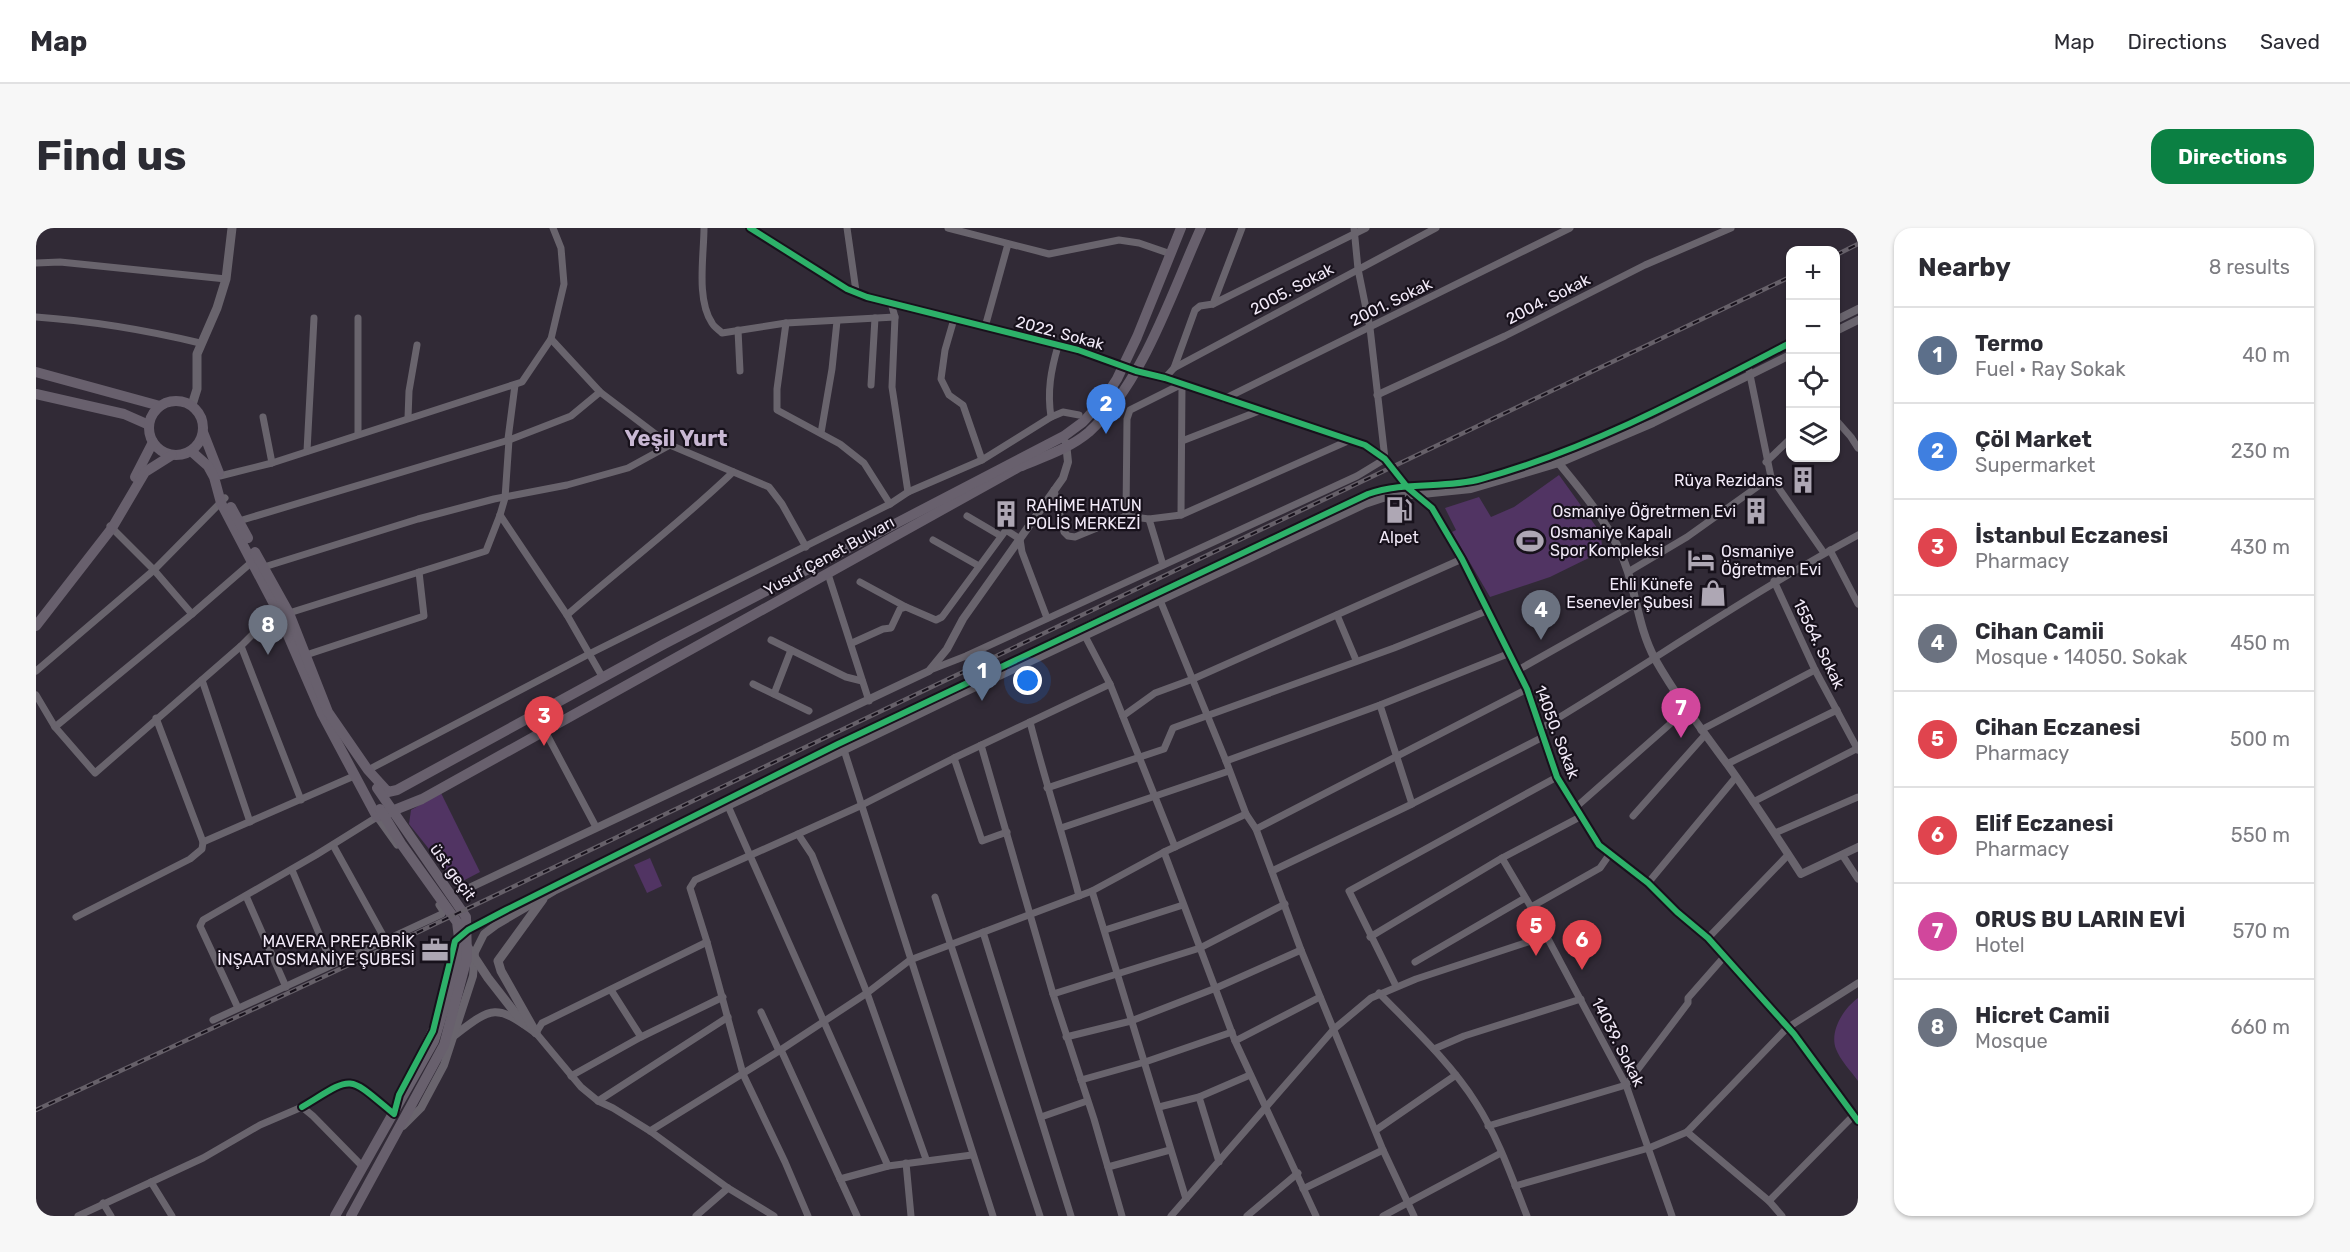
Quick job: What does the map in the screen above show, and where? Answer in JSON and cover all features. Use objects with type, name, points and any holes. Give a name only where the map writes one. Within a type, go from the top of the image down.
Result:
[{"type":"highway","name":"Yusuf Çenet Bulvarı","points":[[377,817],[422,799],[1065,441],[1104,399],[1124,366],[1181,228]]},
{"type":"highway","name":"Yusuf Çenet Bulvarı","points":[[368,770],[388,792],[397,790],[664,644],[815,567],[895,522],[1088,432],[1106,414],[1136,371],[1201,228]]},
{"type":"highway","points":[[36,372],[160,406],[176,401],[192,405],[201,417],[203,432],[220,476],[223,501],[239,521],[254,559],[354,776],[377,817]]},
{"type":"highway","points":[[36,394],[124,414],[149,425]]},
{"type":"highway","points":[[160,406],[151,417],[149,425],[153,442],[158,448],[172,455],[191,451],[201,439],[203,432]]},
{"type":"highway","points":[[111,527],[153,442]]},
{"type":"highway","points":[[191,451],[208,466],[223,501],[254,559],[264,567],[289,613],[325,713],[402,845],[457,922],[461,954],[434,1041],[335,1216]]},
{"type":"highway","points":[[36,624],[111,527],[145,472],[172,455]]},
{"type":"highway","points":[[325,713],[368,770]]},
{"type":"highway","name":"üst geçit","points":[[325,713],[466,917],[467,958],[444,1045],[396,1132]]},
{"type":"highway","points":[[351,1216],[396,1132]]},
{"type":"main road","points":[[192,405],[197,389],[196,354],[217,308],[226,279],[232,228]]},
{"type":"main road","points":[[536,1033],[501,971],[498,961],[543,899]]},
{"type":"main road","points":[[461,936],[523,1023]]},
{"type":"street","points":[[220,476],[272,463],[522,382],[551,339],[564,284],[561,248],[553,228]]},
{"type":"street","points":[[704,228],[701,276],[706,308],[712,323],[722,333],[786,323],[895,317]]},
{"type":"street","name":"2022. Sokak","points":[[753,228],[847,289],[867,297],[1058,346],[1165,378],[1365,445],[1385,459]]},
{"type":"street","points":[[847,228],[855,291]]},
{"type":"street","points":[[948,228],[1049,254],[1119,240],[1139,243],[1171,254]]},
{"type":"street","points":[[1213,303],[1242,228]]},
{"type":"street","points":[[1174,368],[1195,310],[1200,306],[1213,303],[1354,231],[1366,228]]},
{"type":"street","name":"2005. Sokak","points":[[1165,378],[1174,368],[1436,228]]},
{"type":"street","name":"2001. Sokak","points":[[1224,399],[1570,228]]},
{"type":"street","name":"2004. Sokak","points":[[1377,395],[1504,336],[1645,265],[1731,228]]},
{"type":"street","points":[[469,888],[929,671],[1357,476],[1385,459],[1370,328],[1358,269],[1354,231]]},
{"type":"street","points":[[985,327],[1008,244]]},
{"type":"street","points":[[36,263],[60,262],[226,279]]},
{"type":"street","points":[[891,303],[895,317],[892,387],[908,492]]},
{"type":"street","points":[[1840,318],[1858,309]]},
{"type":"street","points":[[36,317],[147,331],[200,343]]},
{"type":"street","points":[[307,451],[314,318]]},
{"type":"street","points":[[358,318],[358,434]]},
{"type":"street","points":[[871,385],[875,318]]},
{"type":"street","points":[[954,319],[945,350],[941,379],[949,395],[963,405],[982,460]]},
{"type":"street","points":[[1840,329],[1858,320]]},
{"type":"street","points":[[821,433],[832,369],[837,321]]},
{"type":"street","points":[[786,323],[777,388],[777,410],[840,444],[864,463],[890,504]]},
{"type":"street","points":[[738,330],[740,371]]},
{"type":"street","points":[[551,339],[600,392],[670,445],[769,487],[782,504],[806,547]]},
{"type":"street","points":[[408,418],[409,391],[417,345]]},
{"type":"street","points":[[1052,417],[1048,396],[1058,346]]},
{"type":"street","points":[[78,1216],[203,1158],[251,1129],[302,1107],[344,1082],[358,1084],[394,1114],[399,1095],[433,1031],[455,941],[468,930],[506,910],[838,744],[1368,494],[1385,489],[1479,480],[1556,460],[1786,346]]},
{"type":"street","points":[[396,1132],[421,1108],[444,1065],[484,934],[554,891],[844,750],[1365,504],[1383,498],[1452,492],[1482,486],[1653,423],[1786,358]]},
{"type":"street","points":[[1748,365],[1766,462],[1771,477],[1827,552],[1858,603]]},
{"type":"street","points":[[1126,516],[1127,419],[1130,410],[1182,384],[1181,515]]},
{"type":"street","points":[[289,613],[486,551],[505,498],[508,440],[516,385]]},
{"type":"street","points":[[239,521],[508,440],[572,416],[600,392]]},
{"type":"street","points":[[1182,441],[1259,411]]},
{"type":"street","points":[[368,770],[591,653],[890,504],[908,492],[982,460],[1052,417],[1063,412],[1079,415]]},
{"type":"street","points":[[263,417],[272,463]]},
{"type":"street","points":[[1840,424],[1858,448]]},
{"type":"street","points":[[1054,490],[1064,532],[1068,536],[1075,537],[1126,516],[1149,519],[1181,515],[1350,440]]},
{"type":"street","points":[[929,671],[947,649],[963,619],[1054,490],[1067,468],[1065,441]]},
{"type":"street","points":[[1766,462],[1786,444]]},
{"type":"street","points":[[264,567],[418,519],[567,485],[628,468],[670,445]]},
{"type":"street","name":"14050. Sokak","points":[[1385,459],[1408,488],[1432,508],[1462,559],[1527,689],[1557,777],[1599,844],[1609,855],[1648,883],[1708,938],[1794,1034],[1856,1118]]},
{"type":"street","points":[[1556,460],[1604,521],[1618,548],[1628,572],[1644,636],[1654,657],[1687,709],[1775,833],[1801,874],[1858,847]]},
{"type":"street","points":[[567,615],[628,562],[690,513],[732,472]]},
{"type":"street","points":[[1628,572],[1687,537],[1771,477]]},
{"type":"street","points":[[36,671],[154,570],[223,501]]},
{"type":"street","points":[[500,515],[567,615],[591,653],[603,678]]},
{"type":"street","points":[[967,516],[1001,536]]},
{"type":"street","points":[[1149,519],[1163,565]]},
{"type":"street","points":[[111,527],[154,570],[192,614]]},
{"type":"street","points":[[860,582],[936,620],[942,617],[1006,530],[1020,539],[1022,552],[1047,618]]},
{"type":"street","points":[[1272,871],[1412,804],[1542,733],[1654,657],[1774,581],[1858,535]]},
{"type":"street","points":[[933,540],[980,567]]},
{"type":"street","points":[[55,727],[192,614],[254,559]]},
{"type":"street","points":[[1123,716],[1155,693],[1192,679],[1462,559]]},
{"type":"street","points":[[306,655],[424,616],[419,572]]},
{"type":"street","points":[[828,574],[869,701]]},
{"type":"street","name":"15564. Sokak","points":[[1774,581],[1815,670],[1858,749]]},
{"type":"street","points":[[1160,600],[1246,814],[1256,829],[1301,950],[1383,1150],[1414,1216]]},
{"type":"street","points":[[1518,670],[1635,604]]},
{"type":"street","points":[[852,644],[883,629],[891,628],[900,609],[906,607]]},
{"type":"street","points":[[36,695],[55,727],[95,773],[241,646],[277,610]]},
{"type":"street","points":[[1047,788],[1164,749],[1173,728],[1394,648],[1489,610]]},
{"type":"street","points":[[1337,615],[1356,660]]},
{"type":"street","points":[[1085,636],[1110,684],[1174,847]]},
{"type":"street","points":[[771,640],[846,677],[862,681]]},
{"type":"street","points":[[241,646],[301,800]]},
{"type":"street","points":[[774,694],[791,650]]},
{"type":"street","points":[[1226,761],[1380,705],[1510,652]]},
{"type":"street","points":[[1633,816],[1703,732],[1815,670]]},
{"type":"street","points":[[202,680],[250,822]]},
{"type":"street","points":[[753,684],[809,711]]},
{"type":"street","points":[[808,1216],[743,1074],[723,997],[690,888],[692,883],[860,806],[954,758],[1110,684]]},
{"type":"street","points":[[1256,829],[1527,689]]},
{"type":"street","points":[[1380,705],[1412,804]]},
{"type":"street","points":[[1575,808],[1687,709]]},
{"type":"street","points":[[1727,764],[1837,710]]},
{"type":"street","points":[[76,916],[190,859],[202,849],[203,842],[156,718]]},
{"type":"street","points":[[1030,722],[1079,896]]},
{"type":"street","points":[[545,730],[596,827]]},
{"type":"street","points":[[981,745],[1029,914],[1122,1216]]},
{"type":"street","points":[[1753,802],[1858,749]]},
{"type":"street","points":[[844,750],[860,806],[993,1216]]},
{"type":"street","points":[[954,758],[982,841],[1006,832]]},
{"type":"street","points":[[1061,828],[1230,771]]},
{"type":"street","points":[[203,842],[354,776]]},
{"type":"street","points":[[1396,986],[1348,891],[1557,777]]},
{"type":"street","points":[[1648,883],[1736,777]]},
{"type":"street","points":[[1775,833],[1858,797]]},
{"type":"street","points":[[728,806],[888,1166]]},
{"type":"street","points":[[650,1131],[780,1051],[867,993],[910,960],[1092,891],[1174,847],[1246,814]]},
{"type":"street","points":[[213,1020],[444,911],[377,817],[292,870],[203,920],[200,926],[238,1008]]},
{"type":"street","points":[[1370,937],[1502,858],[1580,817]]},
{"type":"street","points":[[798,834],[812,855],[867,993],[926,1160]]},
{"type":"street","points":[[333,845],[385,939]]},
{"type":"street","points":[[1164,852],[1235,1041],[1316,1216]]},
{"type":"street","points":[[1531,907],[1600,868],[1609,855]]},
{"type":"street","points":[[1708,938],[1788,855]]},
{"type":"street","points":[[1843,856],[1858,879]]},
{"type":"street","name":"14039. Sokak","points":[[1502,858],[1531,907],[1626,1084],[1672,1216]]},
{"type":"street","points":[[292,870],[332,964]]},
{"type":"street","points":[[1092,891],[1186,1199]]},
{"type":"street","points":[[246,896],[286,987]]},
{"type":"street","points":[[935,897],[1040,1216]]},
{"type":"street","points":[[1416,962],[1526,898]]},
{"type":"street","points":[[1053,994],[1200,948],[1285,904]]},
{"type":"street","points":[[1105,930],[1183,905]]},
{"type":"street","points":[[983,932],[1071,1216]]},
{"type":"street","points":[[1171,1216],[1334,1029],[1379,993],[1546,936]]},
{"type":"street","points":[[536,1033],[542,1023],[707,942]]},
{"type":"street","points":[[1066,1037],[1131,1021],[1216,988],[1301,950]]},
{"type":"street","points":[[1488,1126],[1626,1084],[1688,1004],[1688,999],[1724,957]]},
{"type":"street","points":[[1515,1186],[1649,1148],[1687,1132],[1787,1028],[1858,983]]},
{"type":"street","points":[[611,990],[641,1037]]},
{"type":"street","points":[[1379,993],[1434,1049],[1477,1104],[1501,1153],[1527,1216]]},
{"type":"street","points":[[571,1076],[641,1037],[723,997]]},
{"type":"street","points":[[1235,1041],[1320,997]]},
{"type":"street","points":[[1434,1049],[1464,1036],[1581,999]]},
{"type":"street","points":[[454,1036],[487,1013],[499,1011],[510,1014],[536,1033],[571,1076],[598,1101],[650,1131],[728,1188],[770,1215]]},
{"type":"street","points":[[761,1012],[857,1216]]},
{"type":"street","points":[[598,1101],[728,1017]]},
{"type":"street","points":[[1081,1080],[1145,1062],[1232,1032]]},
{"type":"street","points":[[1159,1107],[1199,1097],[1250,1075]]},
{"type":"street","points":[[1376,1130],[1456,1075]]},
{"type":"street","points":[[1199,1097],[1220,1162]]},
{"type":"street","points":[[1041,1117],[1087,1101]]},
{"type":"street","points":[[302,1107],[363,1167]]},
{"type":"street","points":[[1769,1201],[1856,1118]]},
{"type":"street","points":[[1687,1132],[1769,1201],[1782,1216]]},
{"type":"street","points":[[1108,1167],[1170,1150]]},
{"type":"street","points":[[1302,1189],[1383,1150]]},
{"type":"street","points":[[1383,1216],[1501,1153]]},
{"type":"street","points":[[840,1179],[888,1166],[972,1155]]},
{"type":"street","points":[[906,1163],[911,1216]]},
{"type":"street","points":[[1247,1216],[1298,1173]]},
{"type":"street","points":[[151,1182],[172,1216]]},
{"type":"street","points":[[696,1216],[728,1188]]},
{"type":"street","points":[[103,1203],[111,1216]]},
{"type":"shaded area","name":"Osmaniye Kapalı Spor Kompleksi","points":[[1559,475],[1600,532],[1603,551],[1550,577],[1490,597],[1452,532],[1456,530],[1445,508],[1479,497],[1491,517],[1514,507]]},
{"type":"shaded area","points":[[441,793],[480,872],[457,884],[409,824],[411,810]]},
{"type":"shaded area","points":[[650,858],[662,886],[647,893],[634,865]]},
{"type":"shaded area","points":[[1858,998],[1858,1081],[1840,1057],[1834,1042],[1839,1020]]},
{"type":"railway","points":[[1840,253],[1858,244]]},
{"type":"railway","points":[[36,1110],[366,957],[1786,279]]},
{"type":"cycle path","points":[[750,228],[847,289],[867,297],[1078,350],[1365,445],[1385,459],[1408,488],[1432,508],[1462,559],[1527,689],[1557,777],[1599,845],[1648,883],[1708,938],[1794,1034],[1858,1121]]},
{"type":"cycle path","points":[[302,1107],[332,1089],[350,1084],[367,1092],[394,1114],[399,1095],[433,1031],[455,941],[468,930],[506,910],[838,744],[1368,494],[1396,488],[1467,482],[1521,467],[1639,419],[1786,345]]},
{"type":"place","name":"Çöl Market","points":[[1106,434]]},
{"type":"place","name":"Rüya Rezidans","points":[[1803,480]]},
{"type":"place","name":"Alpet","points":[[1399,510]]},
{"type":"place","name":"Osmaniye Öğretrmen Evi","points":[[1756,511]]},
{"type":"place","name":"RAHİME HATUN POLİS MERKEZİ","points":[[1006,514]]},
{"type":"place","name":"Osmaniye Kapalı Spor Kompleksi","points":[[1530,541]]},
{"type":"place","name":"Osmaniye Öğretmen Evi","points":[[1701,560]]},
{"type":"place","name":"Ehli Künefe Esenevler Şubesi","points":[[1713,593]]},
{"type":"place","name":"Cihan Camii","points":[[1541,640]]},
{"type":"place","name":"Hicret Camii","points":[[268,655]]},
{"type":"place","name":"Termo","points":[[982,701]]},
{"type":"place","name":"ORUS BU LARIN EVİ","points":[[1681,738]]},
{"type":"place","name":"İstanbul Eczanesi","points":[[544,746]]},
{"type":"place","name":"MAVERA PREFABRİK İNŞAAT OSMANİYE ŞUBESİ","points":[[435,950]]},
{"type":"place","name":"Cihan Eczanesi","points":[[1536,956]]},
{"type":"place","name":"Elif Eczanesi","points":[[1582,970]]},
{"type":"district","name":"Yeşil Yurt","points":[[676,438]]}]
